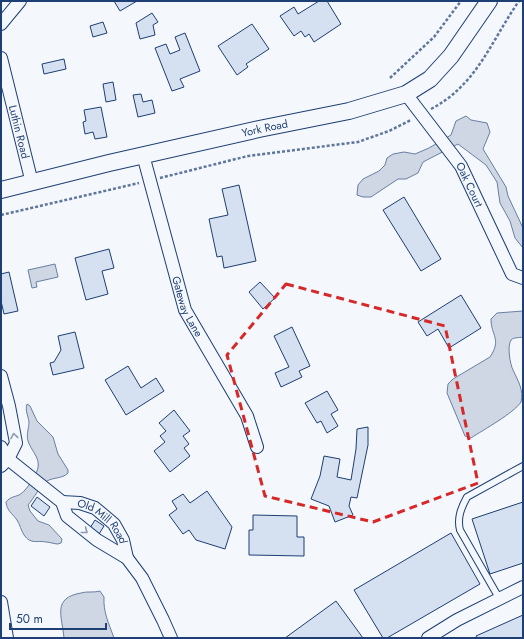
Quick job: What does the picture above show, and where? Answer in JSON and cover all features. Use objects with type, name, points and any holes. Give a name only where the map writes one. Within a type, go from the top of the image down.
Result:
[{"type":"main road","name":"York Road","points":[[1,190],[143,155],[258,129],[350,111],[406,94],[430,79],[451,56],[489,1]]},
{"type":"street","points":[[1,24],[20,1]]},
{"type":"street","name":"Luthin Road","points":[[1,58],[32,183]]},
{"type":"street","name":"Oak Court","points":[[406,94],[461,166],[512,274],[523,278]]},
{"type":"street","name":"Gateway Lane","points":[[143,155],[185,310],[248,416],[257,447]]},
{"type":"street","points":[[1,376],[9,406],[16,443],[4,463]]},
{"type":"street","name":"Old Mill Road","points":[[1,447],[4,463],[27,474],[62,502],[67,516],[97,540],[126,558],[142,578],[171,638]]},
{"type":"street","name":"Old Mill Road","points":[[62,502],[80,503],[94,508],[114,524],[123,540],[126,558]]},
{"type":"street","points":[[428,638],[457,620],[523,587]]},
{"type":"street","points":[[1,602],[7,638]]},
{"type":"lane","points":[[499,598],[460,530],[458,522],[462,506],[467,497],[523,466]]},
{"type":"path","points":[[390,78],[434,37],[461,1]]},
{"type":"highlighted area","points":[[286,284],[445,326],[478,483],[373,522],[265,496],[227,355]]},
{"type":"shaded area","points":[[466,116],[471,120],[487,123],[490,132],[483,149],[506,187],[508,196],[523,228],[523,248],[515,238],[510,221],[500,203],[497,182],[486,165],[458,144],[423,162],[418,173],[406,179],[398,179],[371,197],[357,195],[358,185],[363,179],[379,171],[385,165],[387,158],[393,154],[404,152],[415,154],[429,148],[451,135],[456,121]]},
{"type":"shaded area","points":[[55,264],[58,277],[36,282],[37,287],[32,288],[28,270]]},
{"type":"shaded area","points":[[523,311],[523,337],[511,340],[509,351],[512,367],[522,393],[521,402],[512,411],[471,438],[465,436],[447,393],[448,384],[453,379],[490,357],[496,342],[491,325],[491,319],[497,313]]},
{"type":"shaded area","points":[[27,404],[30,406],[37,421],[53,437],[58,454],[68,470],[66,475],[44,483],[28,505],[30,511],[38,521],[49,525],[62,539],[61,543],[58,544],[34,542],[29,540],[24,535],[6,502],[12,497],[21,494],[26,489],[37,470],[38,461],[27,438],[29,422],[26,411]]},
{"type":"shaded area","points":[[100,591],[104,597],[105,613],[114,638],[64,638],[61,615],[62,604],[72,595],[83,592]]},
{"type":"building","points":[[114,1],[137,1],[120,11]]},
{"type":"building","points":[[319,1],[327,1],[341,24],[314,42],[309,34],[305,37],[301,31],[294,36],[280,16],[294,7],[298,14]]},
{"type":"building","points":[[152,13],[158,22],[153,25],[155,35],[140,39],[136,23]]},
{"type":"building","points":[[103,22],[107,33],[93,37],[90,26]]},
{"type":"building","points":[[252,24],[269,49],[246,64],[248,67],[237,75],[218,46]]},
{"type":"building","points":[[185,33],[200,71],[180,79],[184,87],[172,91],[155,48],[166,44],[170,54],[180,50],[175,37]]},
{"type":"building","points":[[64,59],[66,69],[44,74],[42,64]]},
{"type":"building","points":[[113,82],[116,100],[106,102],[103,84]]},
{"type":"building","points":[[141,94],[143,102],[152,100],[155,113],[138,117],[133,95]]},
{"type":"building","points":[[101,107],[107,137],[95,139],[93,132],[85,134],[83,122],[86,121],[84,110]]},
{"type":"building","points":[[239,185],[256,261],[224,268],[222,256],[217,257],[209,219],[228,215],[222,189]]},
{"type":"building","points":[[404,197],[441,259],[421,271],[383,210]]},
{"type":"building","points":[[109,249],[114,268],[102,271],[108,294],[86,300],[75,258]]},
{"type":"building","points":[[9,272],[18,311],[4,314],[1,301],[1,274]]},
{"type":"building","points":[[260,282],[275,298],[263,309],[249,292]]},
{"type":"building","points":[[461,295],[481,328],[449,348],[438,329],[427,336],[418,322]]},
{"type":"building","points":[[292,327],[310,366],[299,371],[302,377],[281,387],[275,373],[289,367],[274,336]]},
{"type":"building","points":[[75,332],[84,368],[53,375],[50,363],[54,362],[61,350],[58,336]]},
{"type":"building","points":[[128,366],[141,388],[156,378],[164,391],[126,415],[105,380]]},
{"type":"building","points":[[327,391],[338,410],[331,414],[338,426],[327,433],[321,421],[317,423],[305,403]]},
{"type":"building","points":[[174,410],[190,431],[183,436],[189,444],[184,448],[190,456],[170,472],[154,451],[165,442],[160,436],[166,431],[159,423]]},
{"type":"building","points":[[368,427],[368,445],[357,498],[351,497],[349,506],[353,515],[335,522],[329,506],[311,499],[320,476],[324,456],[340,459],[337,477],[351,480],[356,449],[357,429]]},
{"type":"building","points":[[207,491],[232,527],[225,549],[196,540],[189,530],[183,534],[169,515],[177,509],[172,501],[183,494],[190,503]]},
{"type":"building","points":[[37,497],[50,507],[44,516],[31,506]]},
{"type":"building","points":[[523,502],[523,563],[490,574],[472,519]]},
{"type":"building","points":[[253,515],[297,516],[297,537],[304,537],[304,556],[249,555],[249,530],[253,530]]},
{"type":"building","points":[[95,520],[104,526],[99,534],[90,528]]},
{"type":"building","points":[[451,533],[480,584],[387,638],[383,638],[354,590]]},
{"type":"building","points":[[336,601],[363,638],[285,638]]},
{"type":"building","points":[[523,615],[523,638],[477,638],[476,636]]}]
